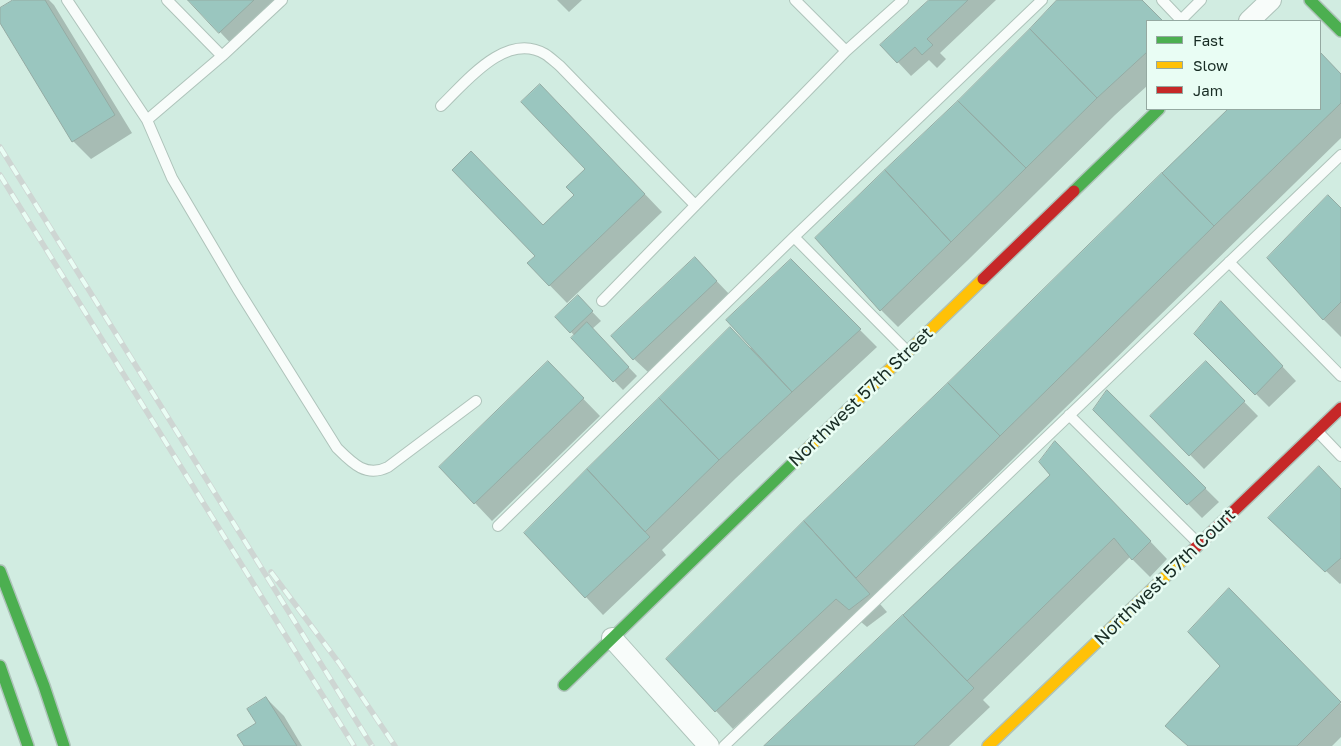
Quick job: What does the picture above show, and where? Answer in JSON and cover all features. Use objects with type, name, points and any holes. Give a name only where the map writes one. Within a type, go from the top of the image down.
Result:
[{"type":"main road","points":[[1310,0],[1341,31]]},
{"type":"main road","name":"Northwest 57th Street","points":[[564,685],[1158,110]]},
{"type":"main road","name":"Northwest 57th Court","points":[[988,746],[1341,408]]},
{"type":"main road","points":[[0,571],[44,686],[64,746]]},
{"type":"main road","points":[[0,666],[28,746]]},
{"type":"street","points":[[1250,20],[1271,0]]},
{"type":"street","points":[[612,638],[709,746]]},
{"type":"lane","points":[[67,0],[147,120],[172,178],[237,288],[337,448],[352,463],[366,470],[378,472],[388,467],[476,401]]},
{"type":"lane","points":[[167,0],[222,56]]},
{"type":"lane","points":[[147,120],[222,56],[282,0]]},
{"type":"lane","points":[[795,0],[846,51]]},
{"type":"lane","points":[[602,301],[846,51],[903,0]]},
{"type":"lane","points":[[498,526],[794,237],[1042,0]]},
{"type":"lane","points":[[1162,0],[1182,20],[1202,0]]},
{"type":"lane","points":[[442,106],[488,62],[507,51],[532,49],[545,54],[560,66],[695,205]]},
{"type":"lane","points":[[724,746],[1341,155]]},
{"type":"lane","points":[[794,237],[908,352]]},
{"type":"lane","points":[[1229,262],[1341,376]]},
{"type":"lane","points":[[1069,415],[1199,545]]},
{"type":"lane","points":[[1317,431],[1341,456]]},
{"type":"building","points":[[13,0],[45,0],[115,115],[72,142],[0,23],[0,8]]},
{"type":"building","points":[[188,0],[254,0],[219,33]]},
{"type":"building","points":[[929,0],[968,0],[927,39],[933,45],[922,55],[915,47],[897,63],[880,45]]},
{"type":"building","points":[[1057,0],[1142,0],[1162,20],[1146,20],[1146,53],[1097,98],[1030,29]]},
{"type":"building","points":[[1030,29],[1097,98],[1026,168],[958,101]]},
{"type":"building","points":[[1321,53],[1341,74],[1341,103],[1214,226],[1162,173],[1227,110],[1321,110]]},
{"type":"building","points":[[540,84],[645,194],[549,286],[527,263],[535,256],[452,170],[471,151],[543,225],[574,195],[566,187],[585,169],[521,102]]},
{"type":"building","points":[[958,101],[1026,168],[951,242],[885,170]]},
{"type":"building","points":[[885,170],[951,242],[880,311],[815,238]]},
{"type":"building","points":[[1162,173],[1214,226],[1000,436],[948,383]]},
{"type":"building","points":[[1328,195],[1341,208],[1341,302],[1323,320],[1267,258]]},
{"type":"building","points":[[695,257],[717,281],[633,360],[611,336]]},
{"type":"building","points":[[791,259],[861,329],[792,392],[726,320]]},
{"type":"building","points":[[578,295],[593,311],[570,333],[555,317]]},
{"type":"building","points":[[1221,301],[1283,366],[1255,395],[1194,334]]},
{"type":"building","points":[[587,322],[629,367],[613,382],[571,338]]},
{"type":"building","points":[[730,327],[792,392],[719,460],[659,398]]},
{"type":"building","points":[[548,361],[584,398],[474,504],[439,467]]},
{"type":"building","points":[[1206,361],[1245,401],[1189,456],[1150,416]]},
{"type":"building","points":[[948,383],[1000,436],[856,578],[804,521]]},
{"type":"building","points":[[1107,390],[1206,488],[1187,505],[1093,410]]},
{"type":"building","points":[[659,398],[719,460],[645,532],[587,469]]},
{"type":"building","points":[[1055,441],[1151,541],[1132,560],[1114,538],[967,681],[903,615],[1050,475],[1039,462]]},
{"type":"building","points":[[1319,466],[1341,489],[1341,558],[1325,572],[1268,518]]},
{"type":"building","points":[[587,469],[650,537],[585,598],[524,533]]},
{"type":"building","points":[[804,521],[870,594],[849,610],[836,599],[715,712],[666,659]]},
{"type":"building","points":[[1229,588],[1341,702],[1297,746],[1188,746],[1165,726],[1220,666],[1188,632]]},
{"type":"building","points":[[903,615],[974,688],[914,746],[764,746]]},
{"type":"building","points":[[266,697],[297,746],[244,746],[237,735],[256,723],[247,709]]},
{"type":"railway","points":[[0,147],[372,746]]},
{"type":"railway","points":[[0,175],[354,746]]},
{"type":"railway","points":[[271,572],[339,663],[395,746]]},
{"type":"traffic: fast","points":[[1310,0],[1341,31]]},
{"type":"traffic: fast","points":[[1074,191],[1158,110]]},
{"type":"traffic: fast","points":[[564,685],[797,459]]},
{"type":"traffic: fast","points":[[0,571],[44,686],[64,746]]},
{"type":"traffic: fast","points":[[0,666],[28,746]]},
{"type":"traffic: slow","points":[[797,459],[983,279]]},
{"type":"traffic: slow","points":[[988,746],[1190,553]]},
{"type":"traffic: jam","points":[[983,279],[1074,191]]},
{"type":"traffic: jam","points":[[1190,553],[1341,408]]}]
